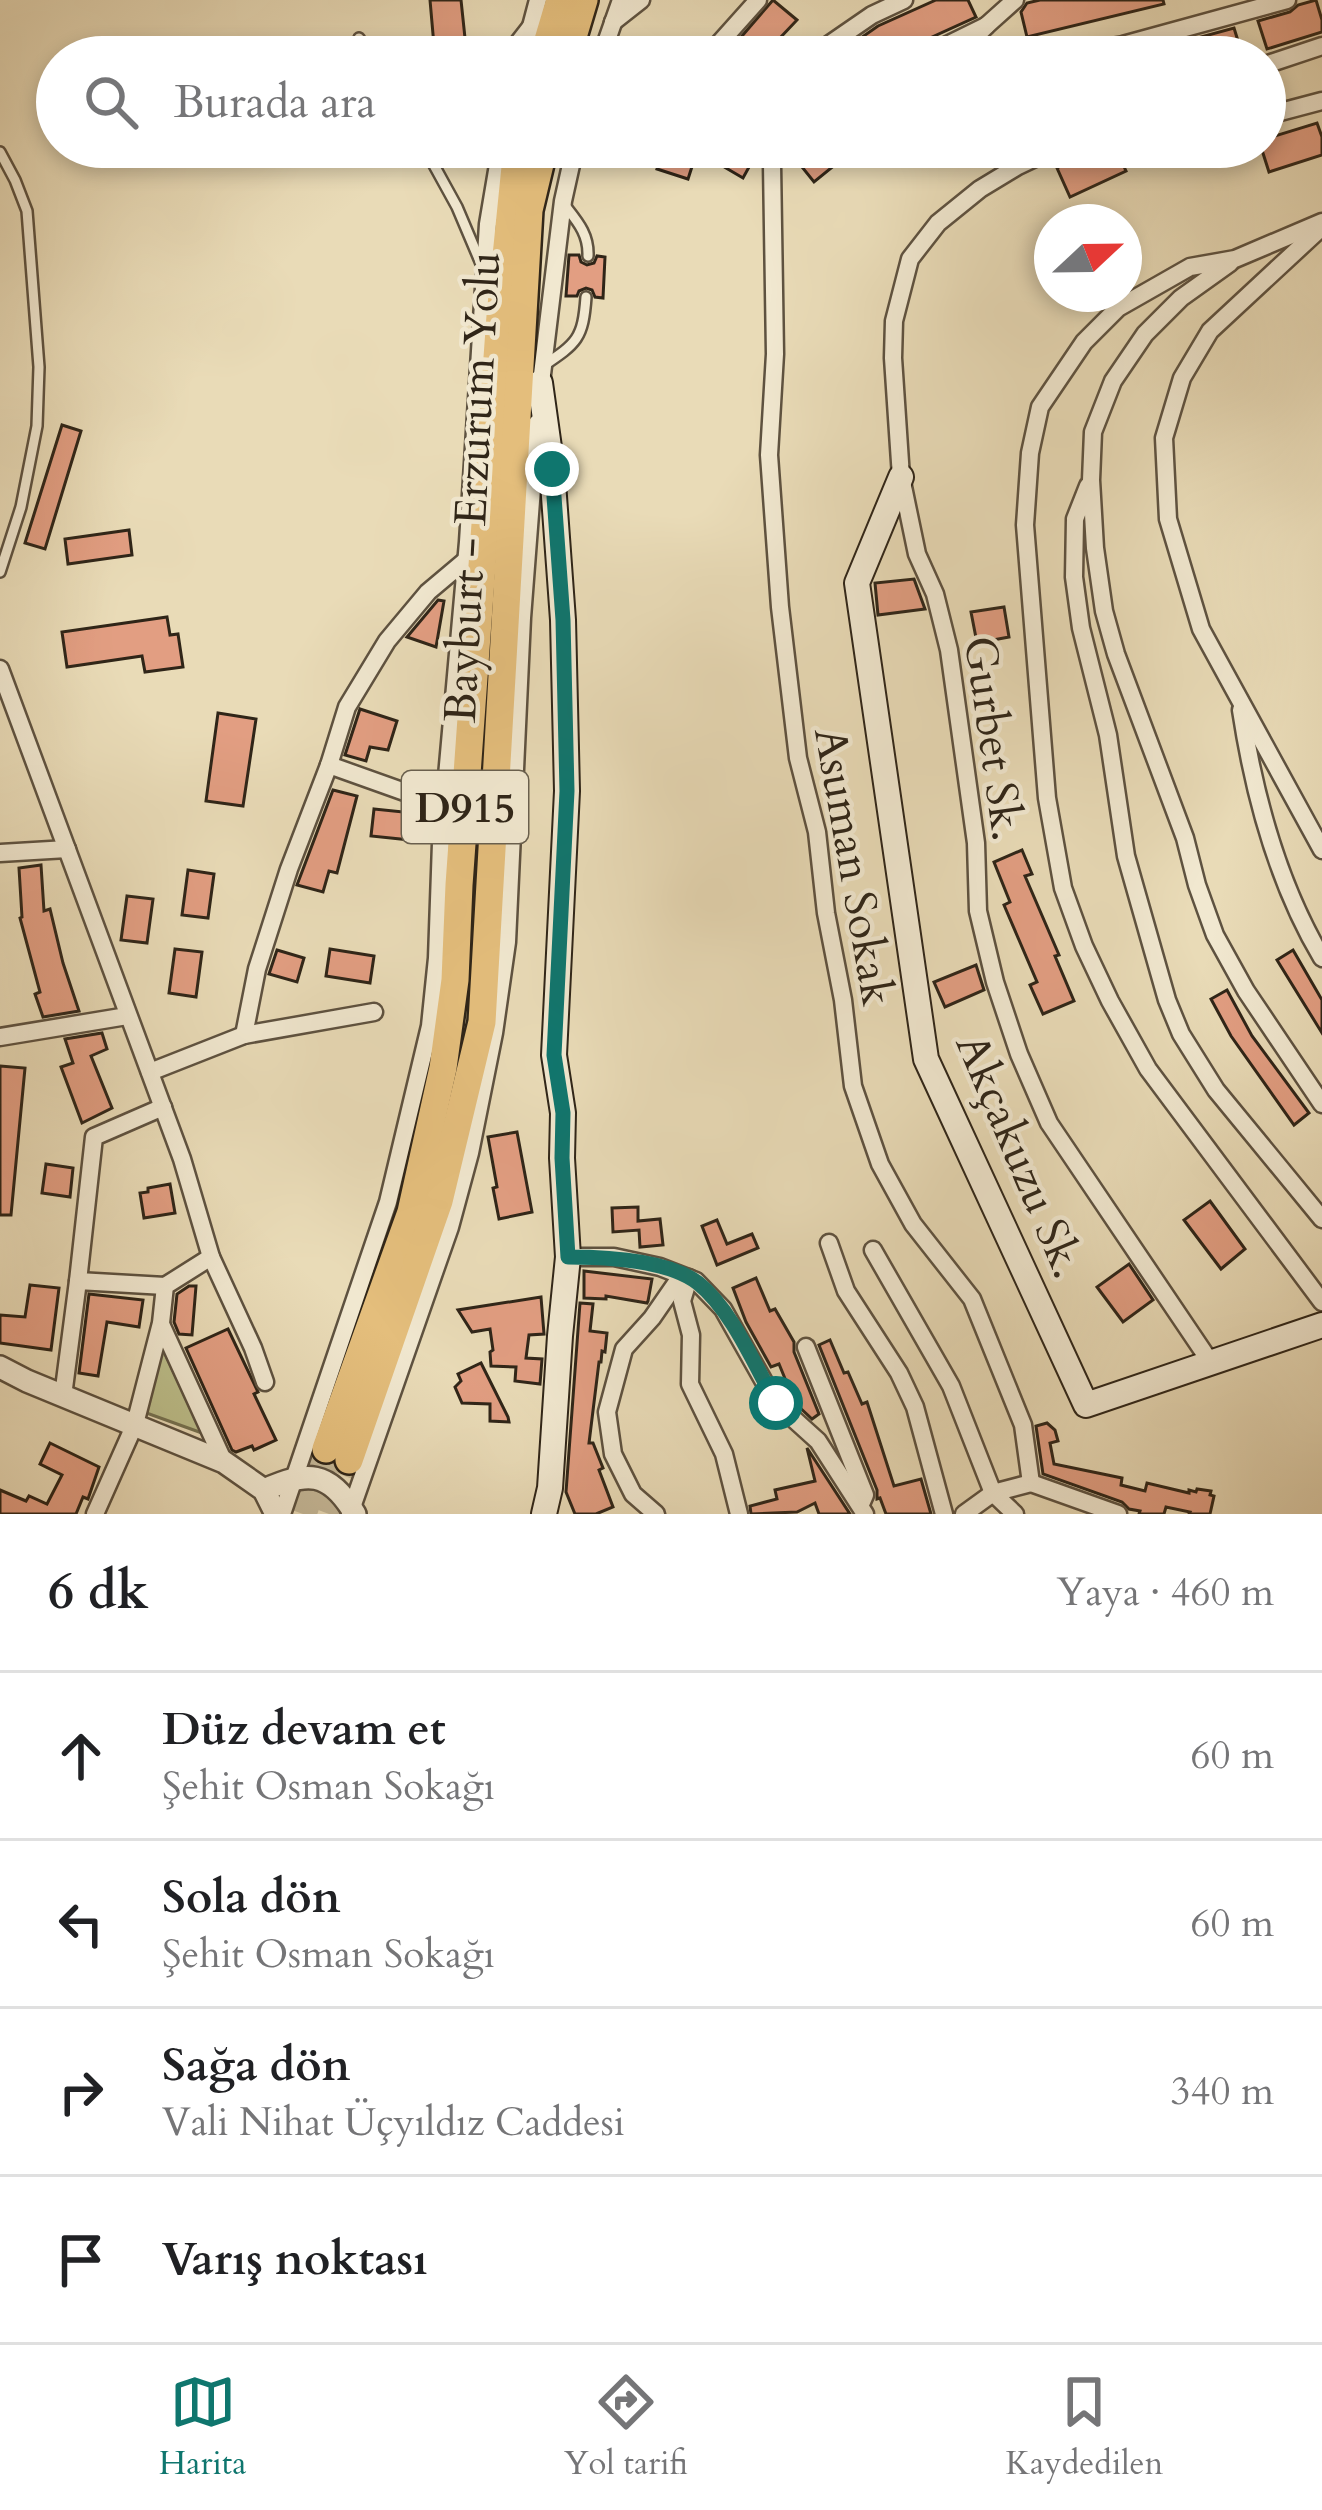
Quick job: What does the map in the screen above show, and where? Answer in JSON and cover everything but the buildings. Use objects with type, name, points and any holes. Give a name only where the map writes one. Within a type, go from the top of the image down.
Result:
[{"type":"highway","points":[[549,36],[560,0]]},
{"type":"highway","points":[[573,36],[584,0]]},
{"type":"highway","name":"Bayburt - Erzurum Yolu","points":[[515,168],[496,363],[455,980],[443,1068],[410,1212],[337,1455],[439,1201],[482,1022],[529,210],[539,168]]},
{"type":"main road","points":[[542,375],[563,620],[567,791],[554,1055],[563,1113],[568,1257],[544,1514]]},
{"type":"main road","name":"Akçakuzu Sk.","points":[[901,477],[857,583],[926,1059],[1086,1406],[1322,1324]]},
{"type":"main road","points":[[550,1488],[561,1514]]},
{"type":"street","points":[[528,36],[538,0]]},
{"type":"street","points":[[608,36],[621,0]]},
{"type":"street","points":[[612,23],[640,0]]},
{"type":"street","points":[[725,36],[758,0]]},
{"type":"street","points":[[842,36],[904,0]]},
{"type":"street","points":[[976,36],[1015,0]]},
{"type":"street","points":[[1156,36],[1287,0]]},
{"type":"street","points":[[966,36],[986,26]]},
{"type":"street","points":[[1286,58],[1322,46]]},
{"type":"street","points":[[1286,110],[1322,101]]},
{"type":"street","points":[[279,1514],[388,1202],[421,1073],[434,991],[488,224],[497,168]]},
{"type":"street","points":[[352,1513],[451,1227],[494,1033],[507,942],[522,618],[542,375],[570,168]]},
{"type":"street","name":"Asuman Sokak","points":[[772,168],[775,354],[769,454],[777,563],[798,758],[817,832],[853,1086],[880,1164],[913,1224],[972,1299],[1023,1425],[1031,1483]]},
{"type":"street","name":"Gurbet Sk.","points":[[1015,168],[938,223],[910,259],[893,339],[901,477],[917,554],[949,650],[976,842],[978,911],[1019,1054],[1049,1123],[1211,1363]]},
{"type":"street","points":[[1322,224],[1235,259],[1190,268],[1118,308],[1084,342],[1040,407],[1030,453],[1025,525],[1047,798],[1063,888],[1084,946],[1148,1069],[1322,1301]]},
{"type":"street","points":[[1322,224],[1210,331],[1182,378],[1164,438],[1168,519],[1201,629],[1322,850]]},
{"type":"street","points":[[1235,259],[1180,298],[1145,334],[1113,380],[1093,432],[1090,480],[1095,548],[1116,654],[1185,838],[1215,935],[1246,991],[1322,1104]]},
{"type":"street","points":[[1090,480],[1075,519],[1078,611],[1108,735],[1126,856],[1167,1000],[1181,1034],[1216,1090],[1322,1219]]},
{"type":"street","points":[[244,1035],[256,970],[347,706],[387,640],[428,592],[466,560]]},
{"type":"street","points":[[0,669],[182,1159],[211,1257],[265,1382]]},
{"type":"street","points":[[1239,698],[1246,748],[1268,829],[1289,891],[1322,958]]},
{"type":"street","points":[[329,765],[444,806]]},
{"type":"street","points":[[0,854],[68,849]]},
{"type":"street","points":[[150,1072],[244,1035],[374,1012]]},
{"type":"street","points":[[0,1037],[127,1016]]},
{"type":"street","points":[[63,1396],[94,1137],[163,1107]]},
{"type":"street","points":[[829,1243],[846,1291],[899,1373],[915,1407],[944,1514]]},
{"type":"street","points":[[872,1250],[951,1386],[993,1493],[1016,1514]]},
{"type":"street","points":[[77,1281],[165,1286],[211,1257]]},
{"type":"street","points":[[568,1257],[614,1258],[660,1267],[696,1281],[723,1309],[776,1403],[818,1442],[863,1509]]},
{"type":"street","points":[[656,1514],[633,1494],[613,1454],[608,1412],[624,1349],[685,1277]]},
{"type":"street","points":[[685,1277],[682,1301],[691,1335],[691,1384],[724,1454],[739,1514]]},
{"type":"street","points":[[95,1514],[135,1424],[161,1323],[165,1286]]},
{"type":"street","points":[[161,1323],[224,1462]]},
{"type":"street","points":[[806,1347],[866,1495],[863,1509]]},
{"type":"street","points":[[0,1367],[224,1462],[264,1490],[279,1514]]},
{"type":"street","points":[[264,1490],[295,1476],[325,1480],[347,1499],[352,1513]]},
{"type":"street","points":[[964,1514],[993,1493],[1031,1483],[1118,1514]]},
{"type":"lane","points":[[520,36],[531,22]]},
{"type":"lane","points":[[0,152],[26,212],[39,367],[37,426],[21,506],[0,572]]},
{"type":"lane","points":[[436,168],[485,273]]},
{"type":"lane","points":[[562,203],[583,228],[588,256]]},
{"type":"lane","points":[[542,375],[584,327],[586,297]]},
{"type":"green space","points":[[162,1347],[202,1433],[141,1411]]},
{"type":"tunnel","points":[[303,1514],[326,1449]]},
{"type":"tunnel","points":[[329,1514],[349,1460]]},
{"type":"route","points":[[552,469],[563,620],[567,791],[554,1055],[563,1113],[568,1257],[614,1258],[660,1267],[696,1281],[723,1309],[776,1403]]}]
